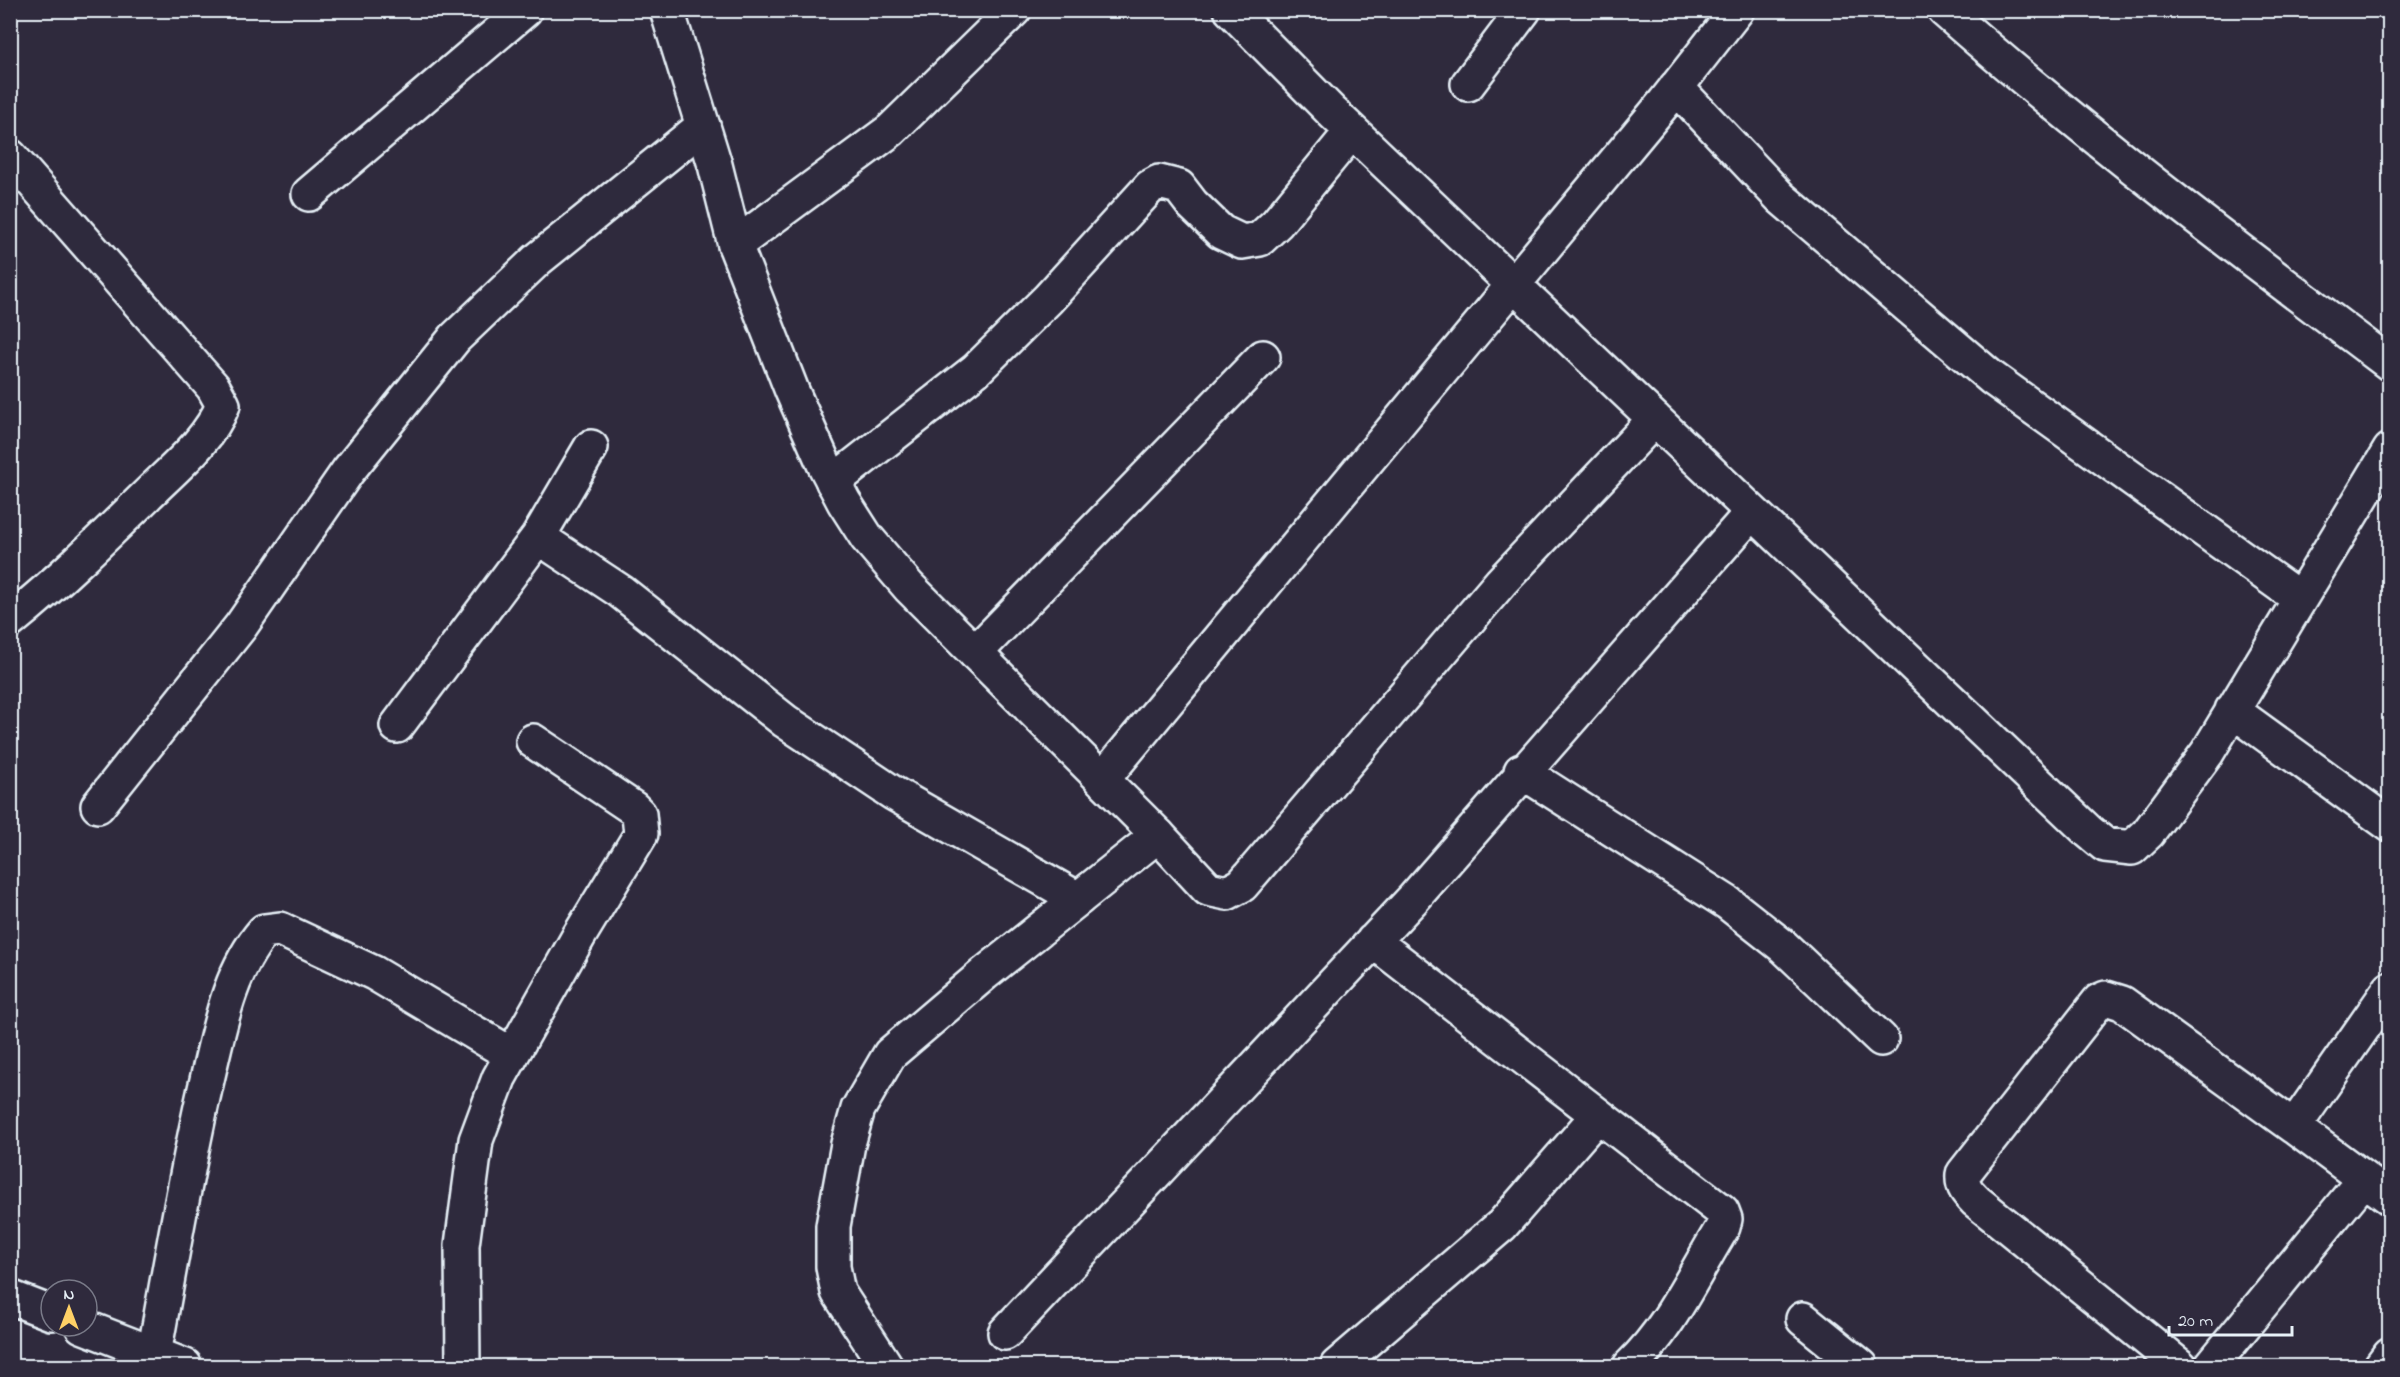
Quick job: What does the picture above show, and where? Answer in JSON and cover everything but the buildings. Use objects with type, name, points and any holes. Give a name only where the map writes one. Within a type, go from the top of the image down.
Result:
[{"type":"street","points":[[309,194],[525,10]]},
{"type":"street","points":[[667,10],[703,126],[735,245],[792,391],[833,482],[867,538],[909,587],[1158,835],[1208,889],[1227,893],[1242,885],[1501,582],[1655,418]]},
{"type":"street","points":[[735,245],[891,130],[1014,10]]},
{"type":"street","points":[[1231,10],[1352,131],[1992,742],[2105,845],[2132,848],[2148,833],[2207,753],[2390,450]]},
{"type":"street","points":[[1468,84],[1524,10]]},
{"type":"street","points":[[1102,780],[1514,285],[1737,10]]},
{"type":"street","points":[[1944,10],[2013,71],[2151,185],[2390,364]]},
{"type":"street","points":[[1676,87],[1781,198],[1992,378],[2300,599]]},
{"type":"street","points":[[98,806],[241,626],[348,471],[455,338],[537,260],[703,126]]},
{"type":"street","points":[[833,482],[976,370],[1048,299],[1150,187],[1158,182],[1179,187],[1192,204],[1221,231],[1242,242],[1260,239],[1277,223],[1352,131]]},
{"type":"street","points":[[10,156],[213,387],[223,405],[214,424],[177,465],[61,579],[10,621]]},
{"type":"street","points":[[975,653],[1263,357]]},
{"type":"street","points":[[397,726],[538,537],[591,447]]},
{"type":"street","points":[[1005,1333],[1373,941],[1752,512]]},
{"type":"street","points":[[538,537],[620,591],[795,728],[893,793],[1078,899]]},
{"type":"street","points":[[2232,710],[2390,825]]},
{"type":"street","points":[[463,1366],[462,1245],[476,1140],[499,1078],[579,936],[641,834],[639,814],[633,808],[533,741]]},
{"type":"street","points":[[1521,771],[1728,903],[1784,948],[1881,1039]]},
{"type":"street","points":[[886,1366],[838,1292],[833,1267],[833,1226],[848,1144],[858,1109],[890,1054],[984,974],[1158,835]]},
{"type":"street","points":[[154,1354],[196,1128],[219,1030],[238,972],[254,942],[264,931],[280,929],[374,973],[512,1055]]},
{"type":"street","points":[[1373,941],[1722,1211],[1725,1220],[1658,1337],[1630,1366]]},
{"type":"street","points":[[2294,1127],[2390,989]]},
{"type":"street","points":[[2180,1366],[1976,1201],[1966,1191],[1962,1182],[1964,1174],[2099,1001],[2106,999],[2122,1003],[2377,1189],[2211,1366]]},
{"type":"street","points":[[1337,1366],[1502,1225],[1598,1115]]},
{"type":"street","points":[[10,1297],[39,1308]]},
{"type":"street","points":[[1803,1319],[1861,1366]]},
{"type":"street","points":[[99,1333],[185,1366]]},
{"type":"street","points":[[2381,1366],[2390,1354]]}]
